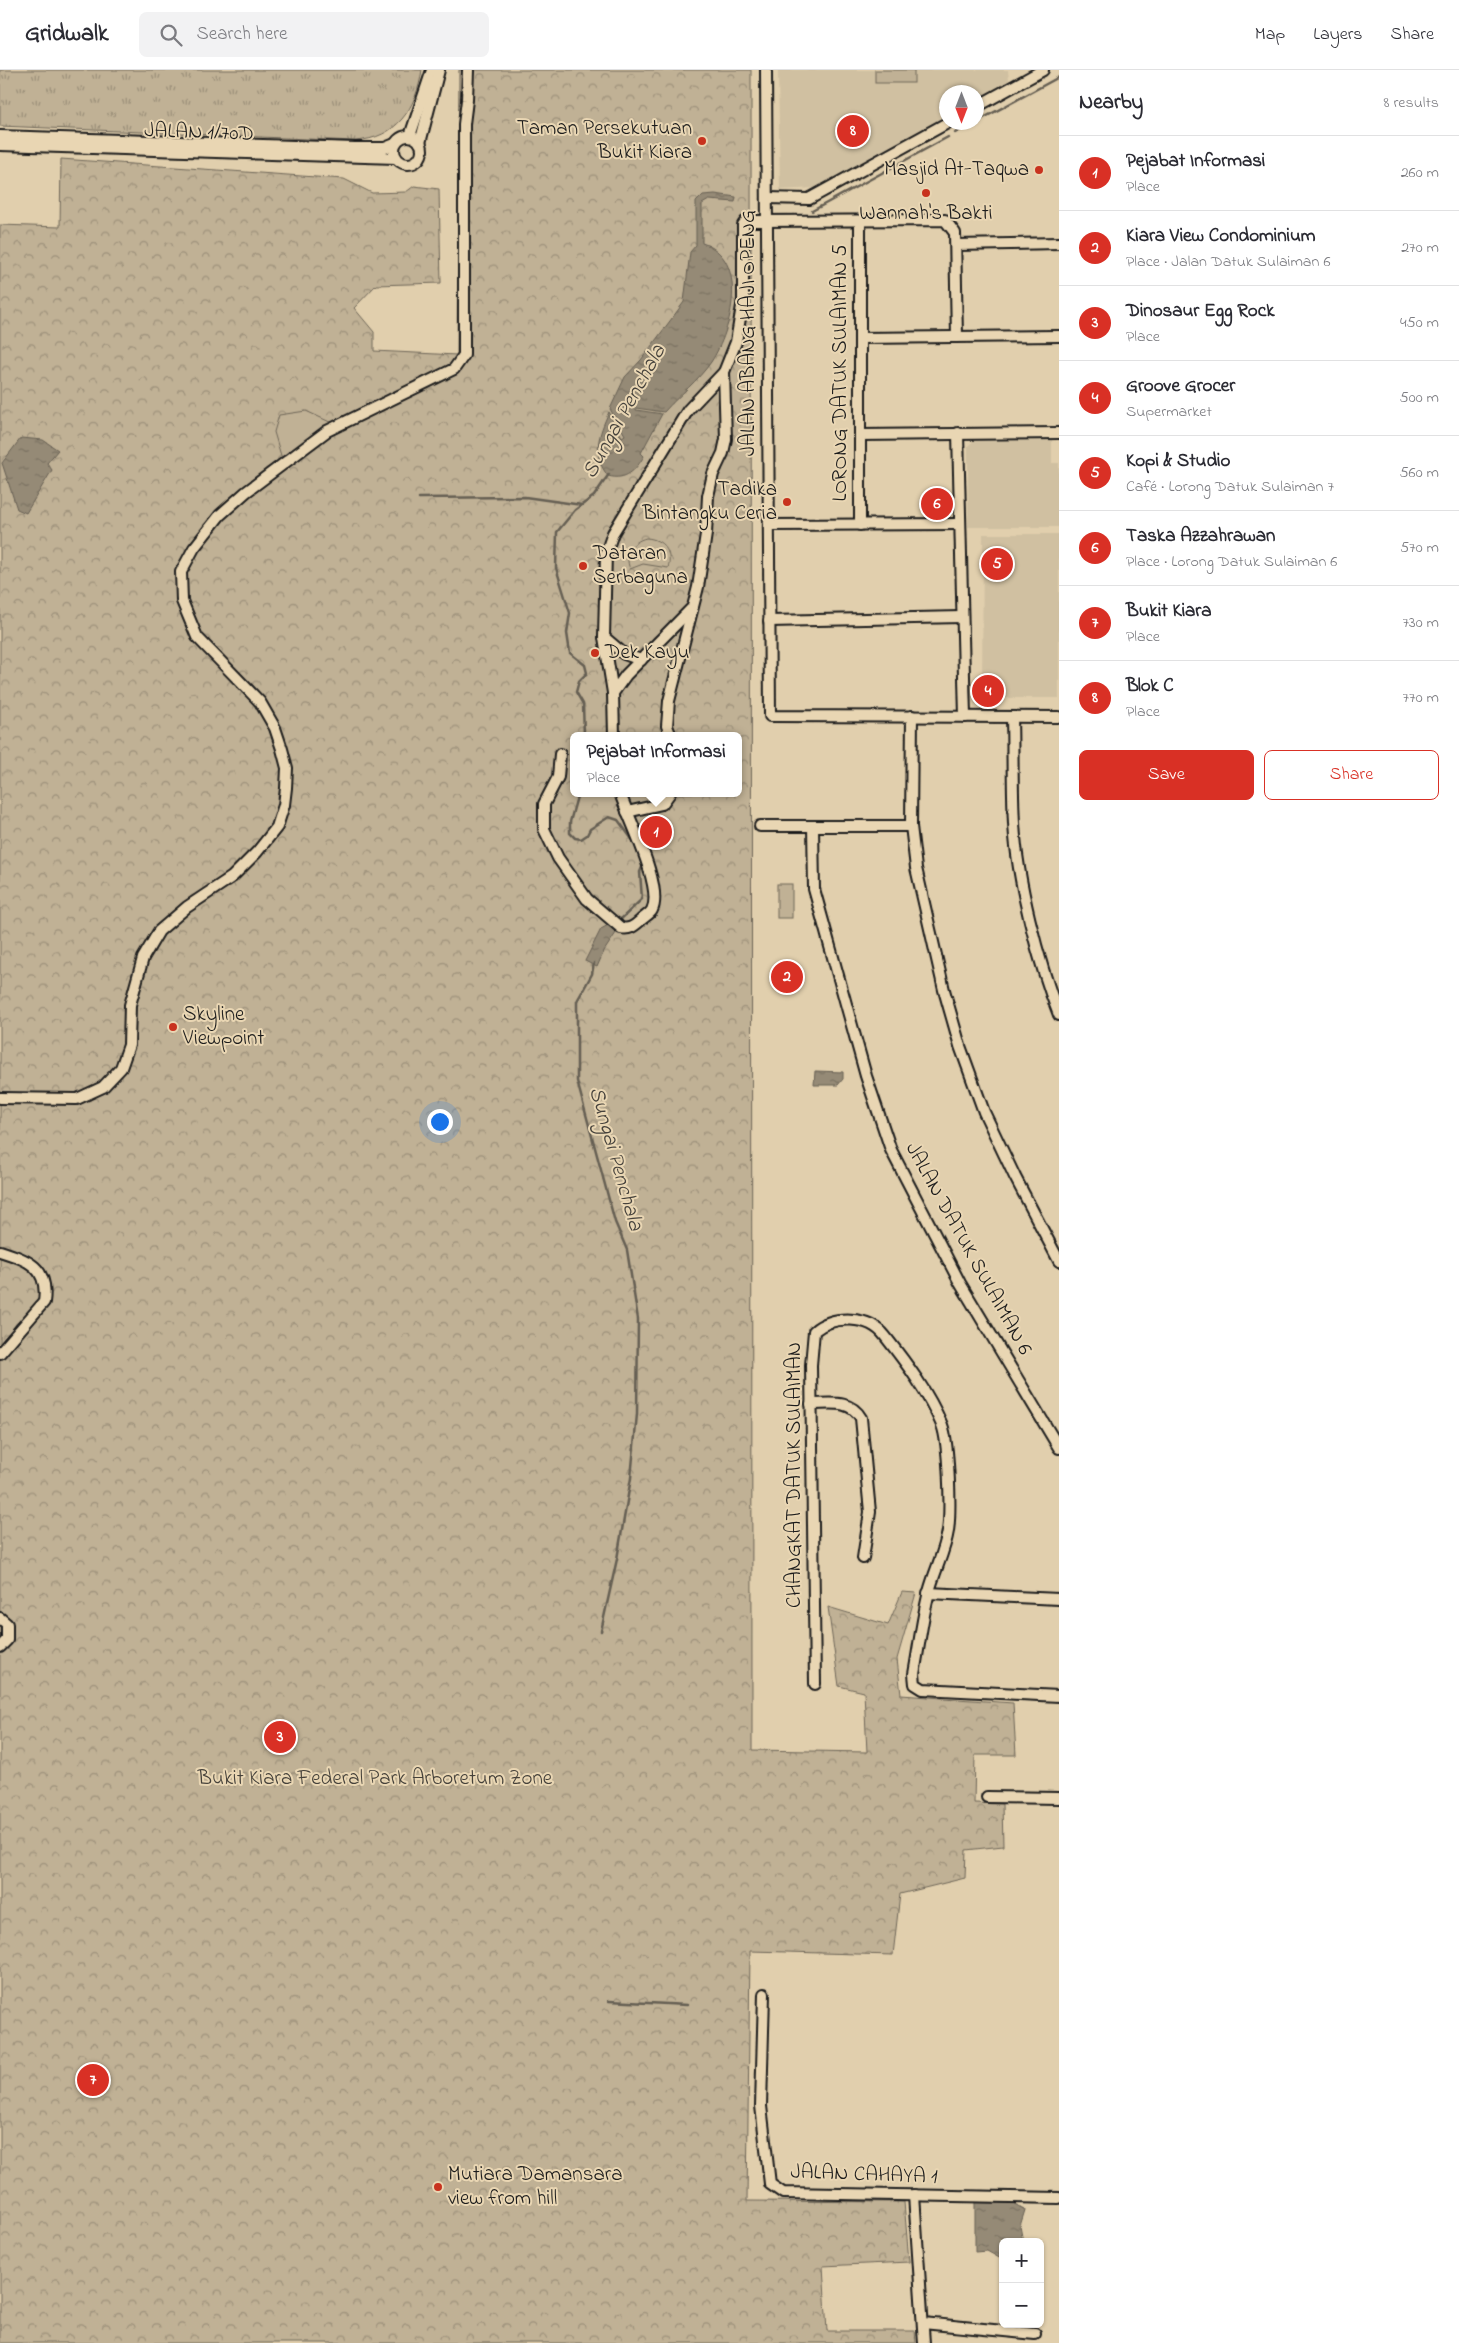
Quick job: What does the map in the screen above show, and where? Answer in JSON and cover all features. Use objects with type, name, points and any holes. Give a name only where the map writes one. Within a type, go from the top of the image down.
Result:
[{"type":"street","points":[[410,136],[432,70]]},
{"type":"street","points":[[420,143],[410,136],[401,137],[395,144],[394,152],[396,158],[406,164],[416,161],[422,153],[420,143],[439,70]]},
{"type":"street","points":[[0,1098],[78,1099],[103,1086],[122,1068],[129,1045],[130,1005],[143,958],[159,931],[187,907],[232,877],[257,852],[276,827],[284,805],[287,768],[275,728],[260,702],[197,637],[182,600],[181,572],[194,548],[220,514],[246,492],[327,432],[454,368],[464,355],[464,124],[468,70]]},
{"type":"street","name":"JALAN ABANG HAJI OPENG","points":[[766,70],[770,716],[912,716]]},
{"type":"street","points":[[984,103],[1043,70]]},
{"type":"street","points":[[767,198],[809,199],[939,128]]},
{"type":"street","name":"JALAN 1/70D","points":[[0,136],[355,148],[385,148],[395,144]]},
{"type":"street","name":"JALAN 1/70D","points":[[0,145],[396,158]]},
{"type":"street","points":[[614,732],[613,693],[604,637],[606,553],[612,533],[688,410],[724,372],[736,342],[743,300],[743,225],[746,221],[945,220],[955,234],[957,337]]},
{"type":"street","name":"LORONG DATUK SULAIMAN 5","points":[[860,221],[860,525]]},
{"type":"street","points":[[956,245],[1059,243]]},
{"type":"street","points":[[860,338],[1059,336]]},
{"type":"street","points":[[669,732],[667,726],[669,701],[698,587],[706,534],[708,496],[713,474],[723,453],[726,439],[724,372]]},
{"type":"street","points":[[860,435],[958,433],[1059,434]]},
{"type":"street","points":[[958,433],[965,716]]},
{"type":"street","points":[[769,525],[960,524]]},
{"type":"street","points":[[613,693],[641,660],[693,607]]},
{"type":"street","points":[[769,621],[962,617]]},
{"type":"street","points":[[604,637],[624,654],[641,660]]},
{"type":"street","points":[[1059,717],[912,716],[911,826],[916,868],[944,990],[960,1046],[984,1112],[1015,1177],[1059,1261]]},
{"type":"street","points":[[1012,716],[1014,824],[1019,873],[1036,940],[1059,1015]]},
{"type":"street","points":[[560,754],[558,776],[544,804],[544,829],[558,858],[586,899],[617,925],[631,928],[651,912],[654,905],[650,869],[621,797]]},
{"type":"street","points":[[626,812],[662,804],[667,797]]},
{"type":"street","points":[[760,826],[911,826]]},
{"type":"street","name":"JALAN DATUK SULAIMAN 6","points":[[813,826],[814,888],[837,978],[866,1076],[892,1150],[960,1283],[1059,1448]]},
{"type":"street","points":[[0,1251],[24,1259],[39,1270],[44,1280],[46,1291],[44,1302],[0,1353]]},
{"type":"street","name":"CHANGKAT DATUK SULAIMAN","points":[[815,1684],[811,1404],[811,1365],[814,1331],[823,1324],[832,1321],[863,1320],[879,1327],[921,1383],[943,1427],[949,1469],[948,1531],[928,1593],[914,1674],[915,1684],[923,1688],[1059,1696]]},
{"type":"street","points":[[811,1404],[849,1405],[856,1410],[860,1418],[870,1512],[863,1558]]},
{"type":"street","points":[[928,1593],[1059,1599]]},
{"type":"street","points":[[0,1618],[7,1624],[7,1640],[0,1647]]},
{"type":"street","points":[[987,1797],[1059,1798]]},
{"type":"street","name":"JALAN CAHAYA 1","points":[[764,1994],[762,2106],[770,2184],[783,2193],[1059,2198]]},
{"type":"street","points":[[914,2196],[924,2343]]},
{"type":"street","points":[[923,2323],[1035,2334]]},
{"type":"shaded area","points":[[778,70],[1008,70],[1009,80],[984,95],[984,85],[939,85],[939,120],[815,188],[780,190]]},
{"type":"shaded area","points":[[974,440],[1052,440],[1052,463],[1059,463],[1059,527],[968,527],[968,446]]},
{"type":"shaded area","points":[[983,534],[1059,534],[1059,698],[982,698]]},
{"type":"green space","points":[[0,70],[422,70],[415,97],[402,119],[393,128],[382,134],[370,139],[355,141],[0,126]]},
{"type":"green space","name":"Bukit Kiara Federal Park Arboretum Zone","points":[[459,70],[751,70],[752,1750],[867,1752],[864,1692],[839,1686],[828,1607],[888,1625],[902,1592],[916,1593],[897,1659],[901,1695],[1013,1703],[1016,1755],[975,1755],[974,1803],[1002,1804],[1003,1846],[966,1850],[965,1878],[900,1894],[893,1955],[750,1951],[747,2201],[904,2202],[909,2262],[823,2266],[827,2331],[915,2331],[916,2343],[0,2343],[0,225],[60,227],[61,159],[344,179],[372,193],[406,192],[414,186],[439,189],[441,283],[376,285],[354,308],[374,332],[374,351],[457,355]]},
{"type":"green space","points":[[875,70],[914,70],[914,83],[875,83]]},
{"type":"green space","points":[[306,411],[332,423],[282,459],[274,432],[279,415]]},
{"type":"green space","points":[[646,538],[657,541],[665,547],[669,557],[668,568],[643,564],[630,569],[628,554],[630,549],[636,542]]},
{"type":"green space","points":[[777,884],[792,884],[792,918],[777,918]]},
{"type":"water","points":[[715,194],[736,197],[735,202],[709,200],[702,204],[702,243],[717,251],[727,263],[731,279],[730,314],[719,348],[706,369],[664,412],[636,408],[636,410],[662,414],[641,453],[644,456],[638,466],[625,476],[608,476],[603,468],[598,452],[602,428],[609,412],[622,437],[625,435],[610,409],[625,377],[641,360],[684,302],[690,252],[696,245],[696,202],[703,195]]},
{"type":"water","points":[[21,438],[43,440],[58,450],[47,463],[52,470],[26,513],[17,509],[2,463]]},
{"type":"water","points":[[610,924],[618,930],[604,951],[597,967],[585,961],[601,929]]},
{"type":"water","points":[[815,1071],[843,1072],[843,1079],[838,1085],[814,1085]]},
{"type":"water","points":[[975,2202],[1011,2202],[1025,2210],[1020,2226],[1022,2238],[999,2238],[999,2258],[987,2251],[975,2252]]},
{"type":"waterway","name":"Sungai Penchala","points":[[984,118],[1059,77]]},
{"type":"waterway","name":"Sungai Penchala","points":[[955,133],[960,130]]},
{"type":"waterway","name":"Sungai Penchala","points":[[812,211],[948,137]]},
{"type":"waterway","name":"Sungai Penchala","points":[[584,732],[583,704],[576,692],[579,681],[587,673],[585,665],[570,653],[567,633],[570,613],[556,568],[557,532],[575,510],[594,496],[609,474]]},
{"type":"waterway","points":[[419,498],[525,497],[582,505]]},
{"type":"waterway","name":"Sungai Penchala","points":[[577,797],[570,822],[570,833],[575,838],[581,839],[587,835],[590,829],[609,817],[618,820],[634,842]]},
{"type":"waterway","name":"Sungai Penchala","points":[[619,921],[642,899],[640,872],[644,863]]},
{"type":"waterway","name":"Sungai Penchala","points":[[594,963],[592,974],[577,1001],[577,1081],[615,1222],[627,1250],[638,1319],[637,1414],[631,1478],[617,1559],[601,1631]]},
{"type":"waterway","points":[[609,2001],[687,2005]]},
{"type":"place","name":"Blok C","points":[[853,131]]},
{"type":"place","name":"Taman Persekutuan Bukit Kiara","points":[[702,141]]},
{"type":"place","name":"Masjid At-Taqwa","points":[[1039,170]]},
{"type":"place","name":"Wannah's Bakti","points":[[926,193]]},
{"type":"place","name":"Tadika Bintangku Ceria","points":[[787,502]]},
{"type":"place","name":"Taska Azzahrawan","points":[[937,504]]},
{"type":"place","name":"Kopi & Studio","points":[[997,564]]},
{"type":"place","name":"Dataran Serbaguna","points":[[583,566]]},
{"type":"place","name":"Dek Kayu","points":[[595,653]]},
{"type":"place","name":"Groove Grocer","points":[[988,691]]},
{"type":"place","name":"Pejabat Informasi","points":[[656,832]]},
{"type":"place","name":"Kiara View Condominium","points":[[787,977]]},
{"type":"place","name":"Skyline Viewpoint","points":[[173,1027]]},
{"type":"place","name":"Dinosaur Egg Rock","points":[[280,1737]]},
{"type":"place","name":"Bukit Kiara","points":[[93,2080]]},
{"type":"place","name":"Mutiara Damansara view from hill","points":[[438,2187]]}]
